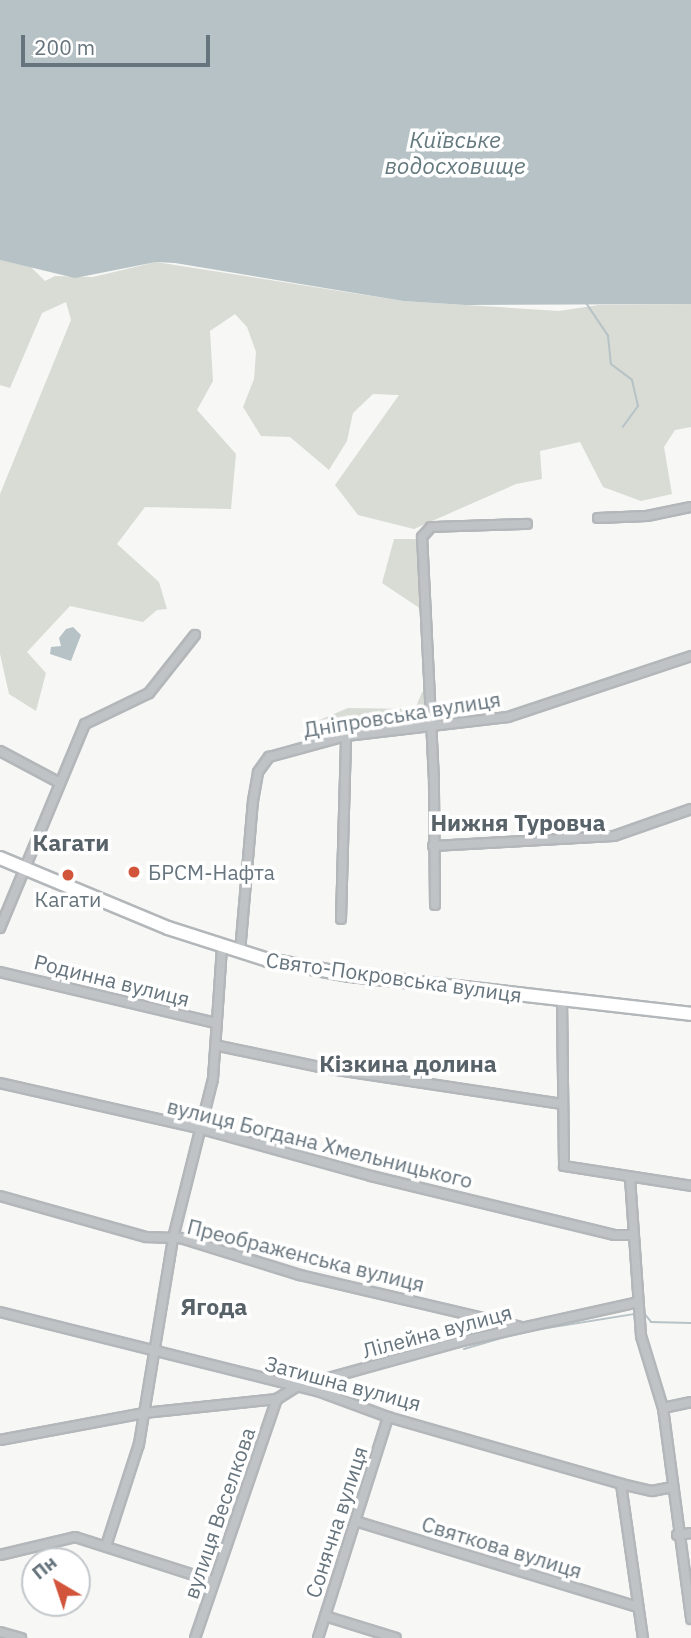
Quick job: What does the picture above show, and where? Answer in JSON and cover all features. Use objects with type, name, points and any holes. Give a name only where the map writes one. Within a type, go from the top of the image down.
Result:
[{"type":"main road","name":"Свято-Покровська вулиця","points":[[0,858],[240,953],[350,975],[691,1014]]},
{"type":"street","points":[[598,518],[647,516],[691,507]]},
{"type":"street","points":[[435,905],[424,532],[431,527],[527,524]]},
{"type":"street","points":[[0,928],[26,870],[58,782],[85,724],[149,693],[195,635]]},
{"type":"street","name":"Дніпровська вулиця","points":[[240,953],[258,772],[265,760],[277,753],[346,736],[508,717],[691,656]]},
{"type":"street","points":[[341,919],[346,736]]},
{"type":"street","points":[[0,751],[58,782]]},
{"type":"street","points":[[433,846],[614,836],[691,809]]},
{"type":"street","points":[[106,1546],[139,1444],[157,1353],[154,1335],[173,1238],[219,1046],[216,1023],[222,947]]},
{"type":"street","name":"Родинна вулиця","points":[[0,972],[216,1023]]},
{"type":"street","points":[[562,999],[564,1166],[691,1186]]},
{"type":"street","points":[[219,1046],[324,1068],[562,1104]]},
{"type":"street","name":"вулиця Богдана Хмельницького","points":[[0,1083],[198,1128],[371,1177],[615,1235],[632,1235]]},
{"type":"street","points":[[629,1178],[642,1345],[663,1408],[677,1535],[691,1619]]},
{"type":"street","name":"Преображенська вулиця","points":[[0,1196],[146,1237],[173,1238],[488,1322],[521,1327]]},
{"type":"street","name":"Лілейна вулиця","points":[[0,1440],[144,1413],[277,1399],[296,1387],[521,1327],[638,1302]]},
{"type":"street","name":"Затишна вулиця","points":[[0,1312],[296,1387],[388,1417],[621,1485],[652,1491],[673,1487]]},
{"type":"street","name":"вулиця Веселкова","points":[[195,1638],[277,1399]]},
{"type":"street","points":[[663,1408],[691,1402]]},
{"type":"street","name":"Сонячна вулиця","points":[[318,1638],[388,1417]]},
{"type":"street","points":[[621,1485],[643,1638]]},
{"type":"street","name":"Святкова вулиця","points":[[355,1521],[638,1607]]},
{"type":"street","points":[[677,1535],[691,1533]]},
{"type":"street","points":[[0,1555],[75,1537],[213,1581]]},
{"type":"street","points":[[325,1616],[396,1638]]},
{"type":"street","points":[[0,1632],[21,1638]]},
{"type":"shaded area","points":[[0,260],[31,267],[45,281],[55,276],[93,277],[156,262],[403,301],[559,311],[599,305],[691,304],[691,427],[675,430],[664,447],[672,494],[641,501],[603,487],[580,442],[540,451],[542,479],[516,484],[414,529],[358,515],[335,485],[399,395],[373,394],[353,413],[347,441],[329,470],[290,437],[261,436],[243,407],[254,379],[256,352],[247,327],[235,314],[210,331],[213,381],[197,410],[236,454],[231,509],[145,507],[117,544],[159,582],[167,609],[157,610],[143,622],[70,606],[27,652],[46,673],[36,711],[9,694],[0,654],[0,494],[71,320],[66,302],[42,313],[10,388],[0,385]]},
{"type":"shaded area","points":[[394,539],[419,539],[423,617],[418,607],[382,583]]},
{"type":"shaded area","points":[[422,692],[427,693],[428,712],[419,713],[419,721],[330,735],[317,721],[348,708],[415,709]]},
{"type":"water","name":"Київське водосховище","points":[[0,0],[691,0],[691,304],[466,305],[403,301],[175,263],[156,262],[75,278],[0,260]]},
{"type":"water","points":[[73,627],[81,635],[71,661],[50,654],[51,647],[61,646],[59,638],[66,629]]},
{"type":"waterway","points":[[586,303],[608,336],[611,364],[632,380],[638,406],[623,427]]},
{"type":"waterway","points":[[644,1313],[651,1322],[691,1323]]},
{"type":"waterway","points":[[464,1349],[522,1332],[634,1314]]},
{"type":"place","name":"БРСМ-Нафта","points":[[134,872]]},
{"type":"place","name":"Кагати","points":[[68,875]]},
{"type":"district","name":"Нижня Туровча","points":[[518,822]]},
{"type":"district","name":"Кагати","points":[[71,842]]},
{"type":"district","name":"Кізкина долина","points":[[408,1063]]},
{"type":"district","name":"Ягода","points":[[214,1306]]}]
